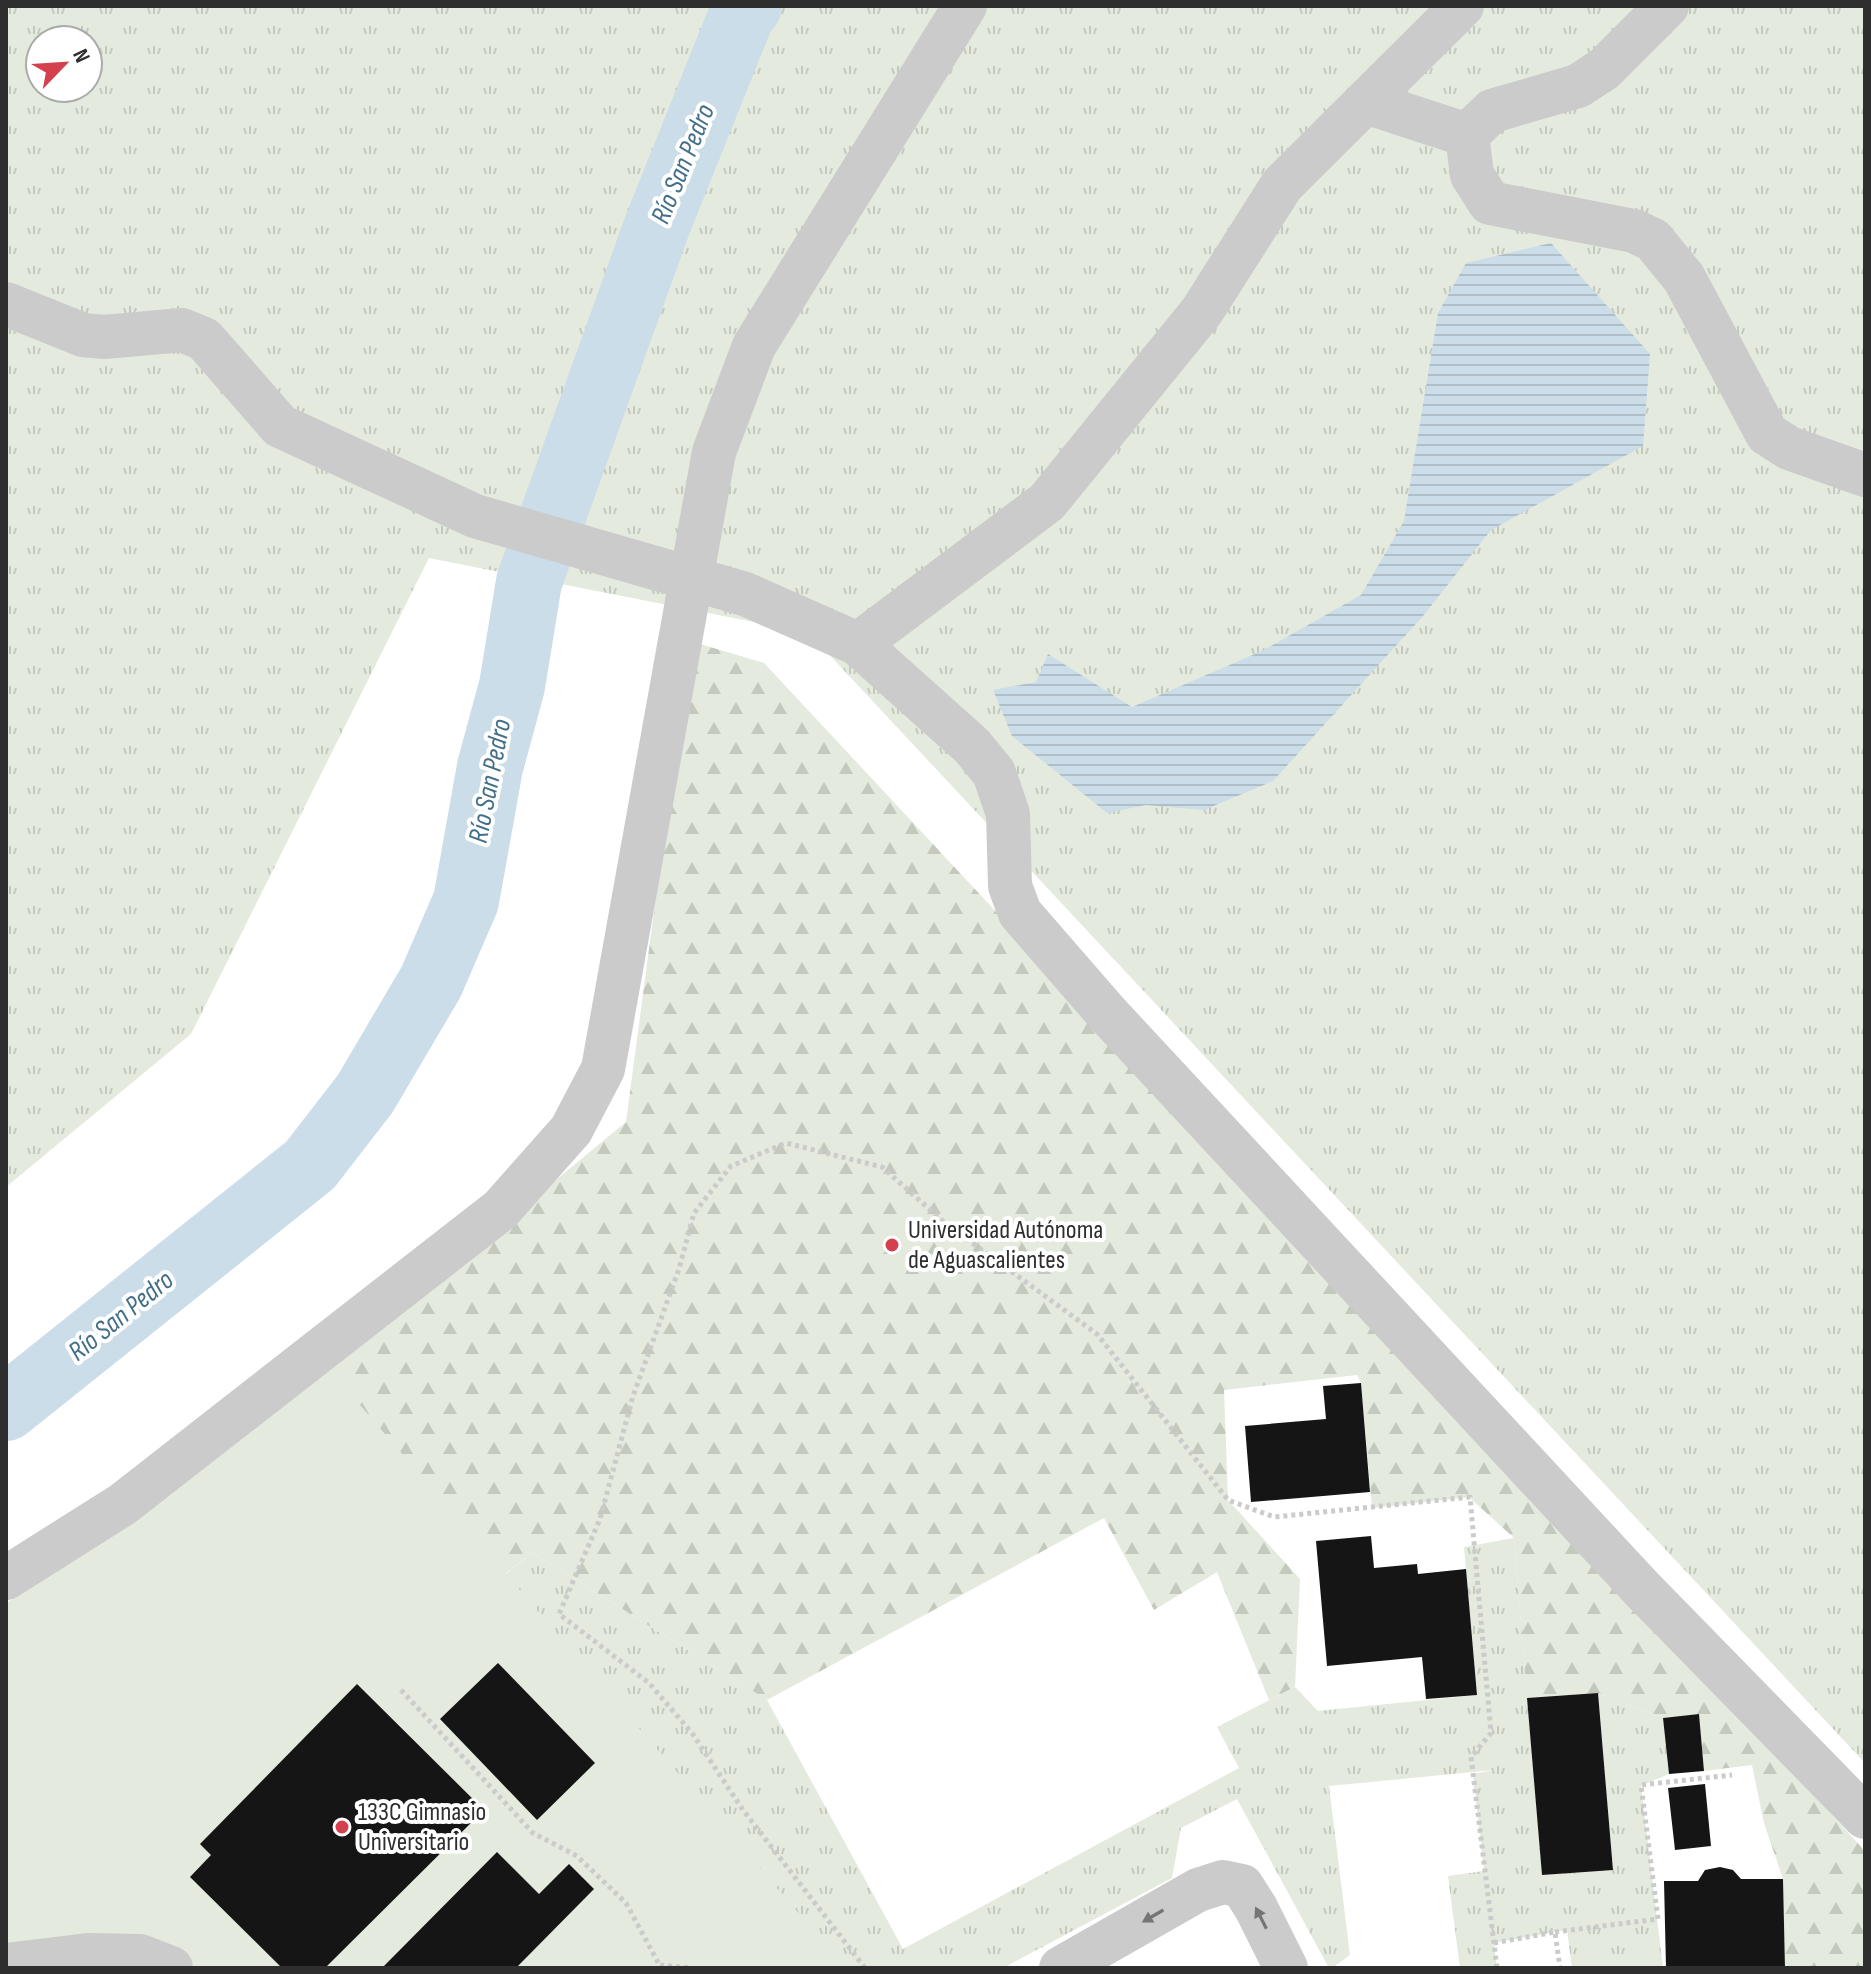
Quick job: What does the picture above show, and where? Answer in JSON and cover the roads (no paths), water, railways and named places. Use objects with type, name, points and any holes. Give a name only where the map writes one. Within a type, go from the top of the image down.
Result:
[{"type":"street","points":[[6,1578],[123,1504],[501,1209],[571,1130],[603,1069],[714,452],[754,346],[965,6]]},
{"type":"street","points":[[858,644],[1047,502],[1202,311],[1282,185],[1462,6]]},
{"type":"street","points":[[1467,135],[1492,111],[1578,86],[1604,69],[1667,6]]},
{"type":"street","points":[[1366,102],[1467,135]]},
{"type":"street","points":[[1467,135],[1472,175],[1490,203],[1634,231],[1653,240],[1684,278],[1767,434],[1789,448],[1865,475]]},
{"type":"street","points":[[6,304],[83,335],[104,337],[182,330],[204,339],[280,426],[475,516],[745,594],[858,644],[972,746],[994,773],[1008,814],[1010,886],[1020,913],[1029,924],[1117,1024],[1643,1590],[1865,1817]]},
{"type":"street","points":[[1061,1968],[1198,1890],[1223,1882],[1242,1886],[1286,1968]]},
{"type":"street","points":[[6,1965],[114,1955],[140,1956],[171,1968]]},
{"type":"water","points":[[1551,243],[1650,354],[1643,446],[1491,530],[1423,616],[1273,781],[1204,810],[1146,805],[1107,813],[1012,736],[993,690],[1036,682],[1048,654],[1132,707],[1262,651],[1361,595],[1404,521],[1438,313],[1466,263]]},
{"type":"waterway","name":"Río San Pedro","points":[[6,1408],[310,1165],[365,1094],[431,982],[466,901],[490,767],[512,686],[529,582],[657,226],[742,14],[749,6]]},
{"type":"place","name":"Universidad Autónoma de Aguascalientes","points":[[892,1245]]},
{"type":"place","name":"133C Gimnasio Universitario","points":[[342,1827]]}]
